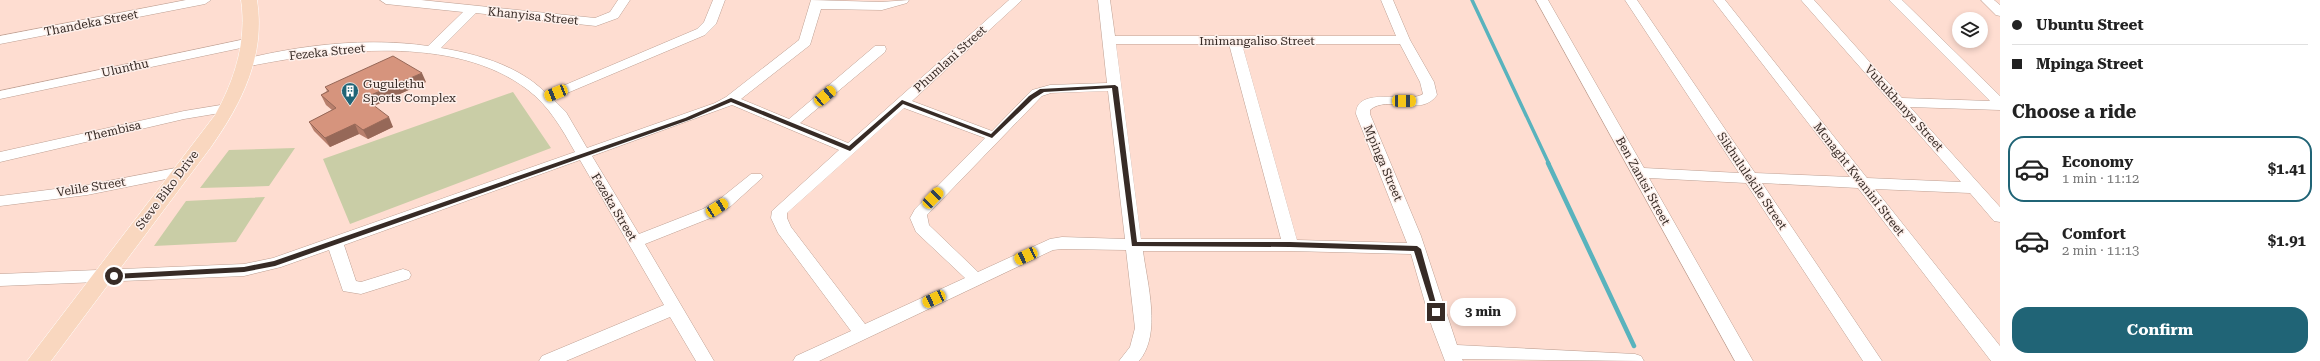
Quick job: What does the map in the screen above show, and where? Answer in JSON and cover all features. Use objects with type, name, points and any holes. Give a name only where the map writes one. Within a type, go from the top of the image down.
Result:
[{"type":"main road","name":"Steve Biko Drive","points":[[38,361],[181,172],[226,108],[237,86],[250,42],[252,15],[249,0]]},
{"type":"street","name":"Thandeka Street","points":[[0,40],[205,0]]},
{"type":"street","name":"Khanyisa Street","points":[[386,0],[596,22],[609,19],[614,15],[624,0]]},
{"type":"street","points":[[547,97],[701,32],[710,24],[719,0]]},
{"type":"street","points":[[0,280],[255,268],[336,242],[702,114],[731,100],[804,42],[816,3],[882,6],[903,0]]},
{"type":"street","name":"Phumlani Street","points":[[862,333],[784,229],[778,218],[786,204],[850,149],[1016,0]]},
{"type":"street","points":[[1104,0],[1144,328],[1138,350],[1128,361]]},
{"type":"street","name":"Mpinga Street","points":[[1387,0],[1404,40],[1427,82],[1430,95],[1427,98],[1415,101],[1370,103],[1363,109],[1363,114],[1417,249],[1440,326],[1453,356]]},
{"type":"street","name":"Ben Zantsi Street","points":[[1542,0],[1744,361]]},
{"type":"street","name":"Sikhululekile Street","points":[[1631,0],[1873,361]]},
{"type":"street","name":"Mcnaght Kwanini Street","points":[[1718,0],[2000,359]]},
{"type":"street","name":"Vukukhanye Street","points":[[1807,0],[2000,217]]},
{"type":"street","points":[[1895,0],[2000,105]]},
{"type":"street","points":[[1987,0],[2000,12]]},
{"type":"street","points":[[432,50],[472,10]]},
{"type":"street","name":"Imimangaliso Street","points":[[1109,40],[1404,40]]},
{"type":"street","points":[[1235,41],[1290,245]]},
{"type":"street","name":"Ulunthu","points":[[0,95],[250,42]]},
{"type":"street","name":"Fezeka Street","points":[[245,63],[283,56],[357,48],[432,50],[483,62],[516,76],[547,97],[561,115],[705,361]]},
{"type":"street","points":[[792,123],[880,49]]},
{"type":"street","points":[[976,279],[922,228],[918,218],[923,208],[992,136],[1031,98],[1042,90],[1115,87]]},
{"type":"street","points":[[731,100],[792,123],[850,149]]},
{"type":"street","points":[[902,102],[992,136]]},
{"type":"street","points":[[1899,102],[2000,105]]},
{"type":"street","name":"Thembisa","points":[[0,157],[184,115],[226,108]]},
{"type":"street","name":"Velile Street","points":[[0,201],[87,190],[181,172]]},
{"type":"street","points":[[1638,173],[1974,188]]},
{"type":"street","points":[[636,241],[708,213],[726,202],[756,177]]},
{"type":"street","points":[[336,242],[349,287],[361,288],[403,275]]},
{"type":"street","points":[[802,361],[1050,245],[1062,243],[1134,245],[1290,245],[1417,249]]},
{"type":"street","points":[[548,361],[674,308]]},
{"type":"street","points":[[1453,356],[1635,361]]},
{"type":"green space","points":[[513,92],[551,148],[350,224],[323,159]]},
{"type":"green space","points":[[295,148],[269,186],[200,188],[229,150]]},
{"type":"green space","points":[[265,197],[236,242],[154,246],[186,201]]},
{"type":"building","name":"Gugulethu Sports Complex","points":[[393,56],[422,73],[364,98],[389,117],[363,130],[355,124],[325,138],[309,122],[336,108],[321,95],[329,91],[325,87]]},
{"type":"waterway","points":[[1472,0],[1549,164]]},
{"type":"waterway","points":[[1548,163],[1634,346]]},
{"type":"place","name":"Gugulethu Sports Complex","points":[[350,106]]},
{"type":"route","points":[[114,276],[244,270],[275,263],[702,114],[731,100],[792,123],[850,149],[902,102],[992,136],[1031,98],[1042,90],[1057,88],[1115,87],[1134,245],[1290,245],[1417,249],[1424,268],[1436,312]]}]
